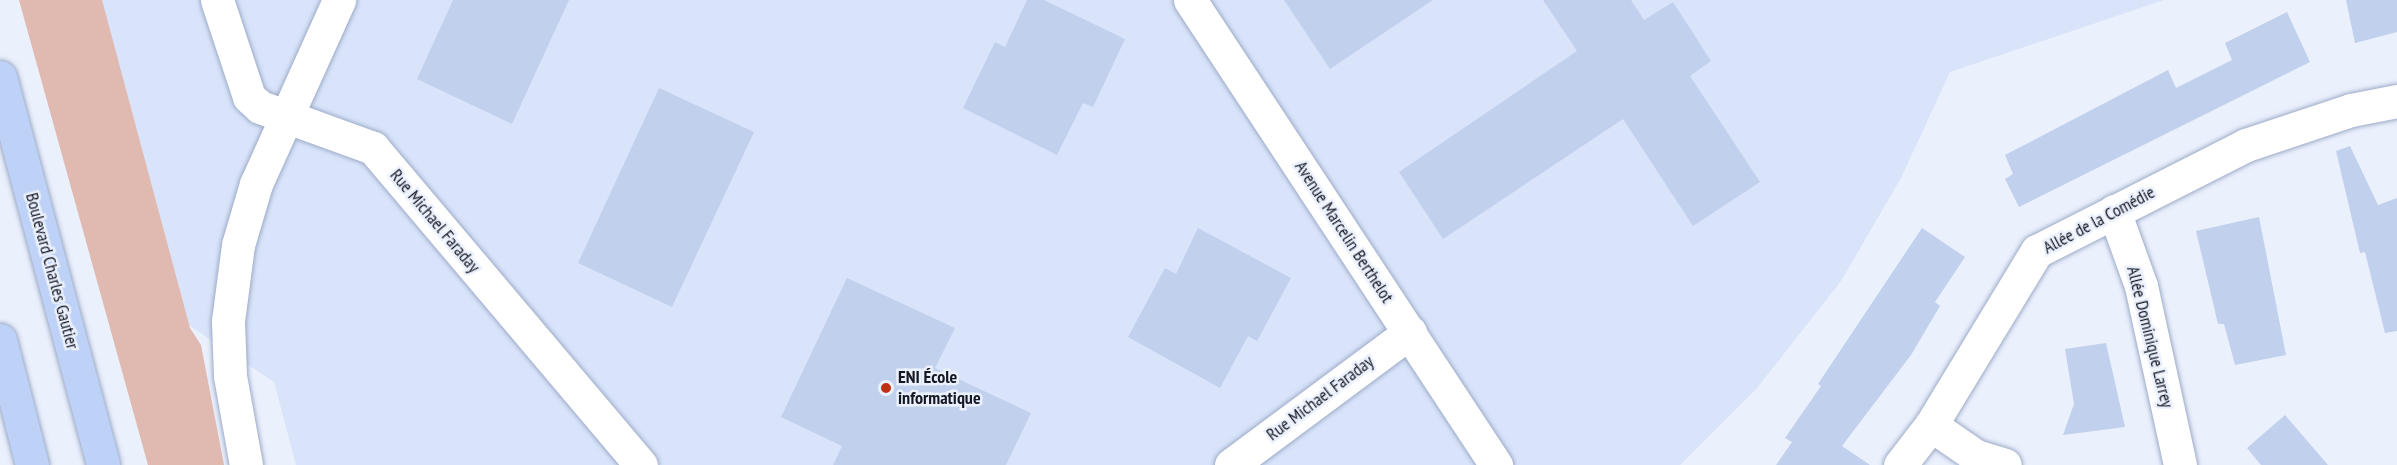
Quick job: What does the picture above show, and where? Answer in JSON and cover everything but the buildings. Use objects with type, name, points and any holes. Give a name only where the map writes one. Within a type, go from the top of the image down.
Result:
[{"type":"main road","name":"Boulevard Charles Gautier","points":[[0,77],[104,465]]},
{"type":"main road","points":[[0,340],[32,465]]},
{"type":"street","name":"Rue Michael Faraday","points":[[217,0],[249,97],[260,107],[373,148],[641,465]]},
{"type":"street","points":[[246,465],[231,376],[228,321],[238,245],[256,184],[339,0]]},
{"type":"street","name":"Avenue Marcelin Berthelot","points":[[1190,0],[1496,465]]},
{"type":"street","name":"Allée de la Comédie","points":[[1900,465],[1931,425],[2037,251],[2246,145],[2351,110],[2397,101]]},
{"type":"street","name":"Allée Dominique Larrey","points":[[2114,211],[2141,286],[2180,465]]},
{"type":"street","name":"Rue Michael Faraday","points":[[1232,465],[1410,332]]},
{"type":"street","points":[[1931,425],[1976,456],[2005,465]]},
{"type":"shaded area","points":[[19,0],[102,0],[190,328],[201,345],[224,465],[148,465]]},
{"type":"shaded area","points":[[98,0],[2164,0],[1950,72],[1901,178],[1841,281],[1757,388],[1680,465],[296,465],[274,382],[187,324]]},
{"type":"place","name":"ENI École informatique","points":[[886,388]]}]
